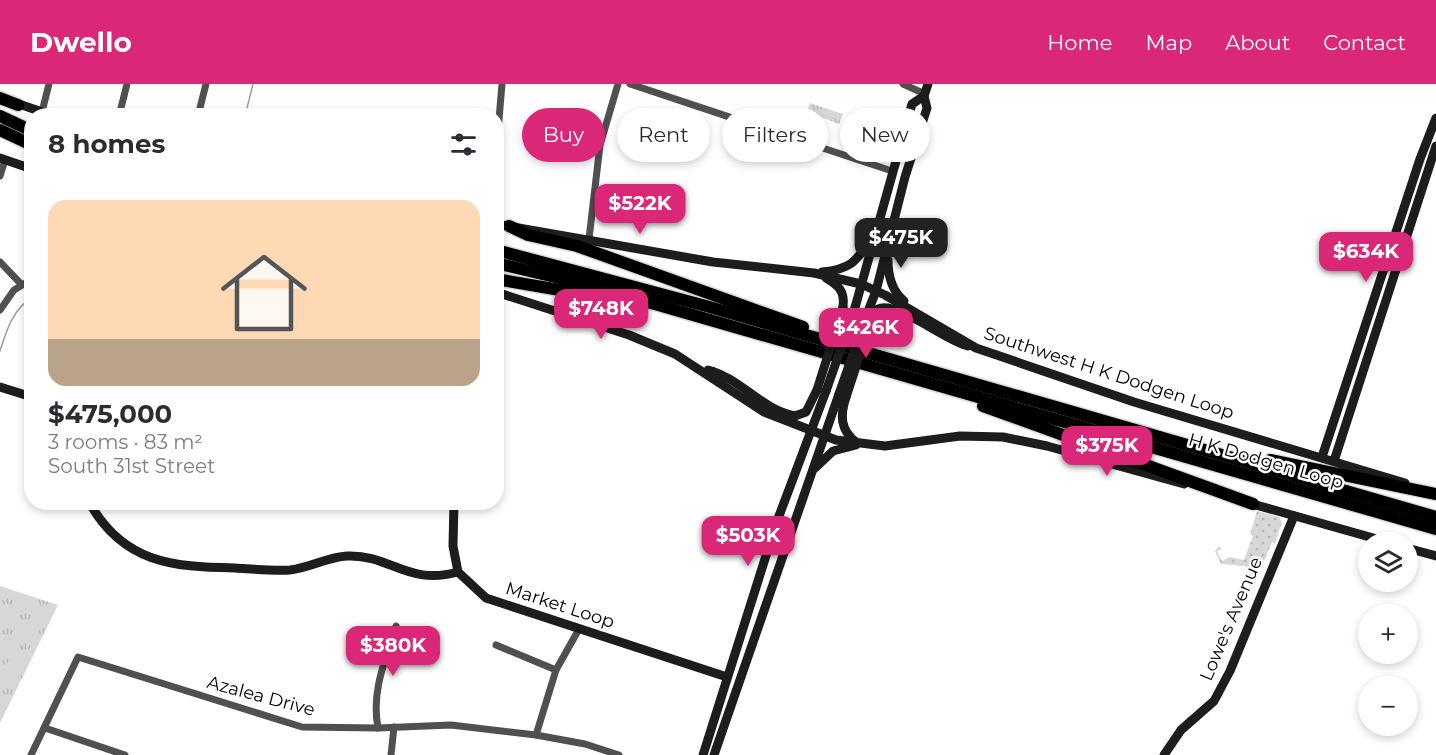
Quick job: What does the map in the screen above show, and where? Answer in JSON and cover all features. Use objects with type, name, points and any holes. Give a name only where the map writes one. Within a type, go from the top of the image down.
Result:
[{"type":"highway","points":[[0,96],[18,105]]},
{"type":"highway","points":[[0,116],[24,127]]},
{"type":"highway","points":[[0,130],[24,141]]},
{"type":"highway","points":[[504,225],[528,235],[577,246],[825,335],[927,366],[960,380]]},
{"type":"highway","name":"H K Dodgen Loop","points":[[504,252],[706,306],[1436,517]]},
{"type":"highway","name":"H K Dodgen Loop","points":[[504,265],[589,285],[805,349],[1104,432],[1436,530]]},
{"type":"highway","points":[[504,280],[605,297],[714,321]]},
{"type":"highway","points":[[805,349],[864,370],[976,403],[1253,504]]},
{"type":"highway","points":[[1154,434],[1355,480],[1436,493]]},
{"type":"main road","points":[[697,367],[720,373],[767,405],[790,416],[801,416],[806,412],[822,391],[854,311],[912,104],[926,90]]},
{"type":"main road","points":[[714,755],[794,530],[811,472],[842,396],[870,315],[905,177],[927,108],[926,90]]},
{"type":"main road","points":[[18,105],[28,108]]},
{"type":"main road","points":[[1322,457],[1420,159],[1436,118]]},
{"type":"main road","points":[[1334,461],[1436,146]]},
{"type":"main road","points":[[2,159],[24,166]]},
{"type":"main road","points":[[895,222],[888,271],[897,295],[920,315]]},
{"type":"main road","name":"Southwest H K Dodgen Loop","points":[[504,225],[713,262],[817,274],[861,284],[976,348],[1134,402],[1436,493]]},
{"type":"main road","points":[[817,274],[843,269],[856,261],[878,229]]},
{"type":"main road","points":[[703,755],[790,483],[812,432],[843,307],[844,297],[840,288],[817,274]]},
{"type":"main road","points":[[504,296],[629,335],[675,354],[764,412],[825,436],[859,444],[885,446],[960,436],[1003,437],[1047,446],[1358,534]]},
{"type":"main road","points":[[870,315],[878,309],[892,307],[955,343],[976,348]]},
{"type":"main road","points":[[0,387],[24,394]]},
{"type":"main road","points":[[842,396],[844,430],[859,444]]},
{"type":"main road","points":[[811,472],[833,451],[859,444]]},
{"type":"main road","points":[[94,510],[118,539],[139,553],[165,563],[186,567],[289,570],[348,556],[360,557],[429,577],[458,572],[453,546],[454,510]]},
{"type":"main road","name":"Lowe's Avenue","points":[[1164,755],[1180,730],[1214,701],[1230,671],[1294,516]]},
{"type":"main road","points":[[1418,551],[1436,556]]},
{"type":"main road","name":"Market Loop","points":[[458,572],[486,598],[727,677]]},
{"type":"street","points":[[43,108],[48,84]]},
{"type":"street","points":[[121,108],[127,84]]},
{"type":"street","points":[[200,108],[206,84]]},
{"type":"street","points":[[500,108],[502,84]]},
{"type":"street","points":[[588,239],[600,145],[618,84]]},
{"type":"street","points":[[630,84],[892,171]]},
{"type":"street","points":[[903,84],[926,90]]},
{"type":"street","points":[[912,84],[926,90]]},
{"type":"street","points":[[0,176],[2,159]]},
{"type":"street","points":[[0,262],[21,284]]},
{"type":"street","points":[[0,310],[7,298],[24,283]]},
{"type":"street","points":[[378,728],[375,695],[396,626]]},
{"type":"street","points":[[536,735],[556,670],[579,629]]},
{"type":"street","points":[[496,645],[556,670]]},
{"type":"street","name":"Azalea Drive","points":[[31,755],[78,657],[302,727],[378,728],[451,725],[536,735],[585,744],[619,755]]},
{"type":"street","points":[[391,755],[394,727]]},
{"type":"street","points":[[45,728],[125,755]]},
{"type":"green space","points":[[810,103],[825,108],[808,108]]},
{"type":"green space","points":[[828,109],[840,113],[839,124],[828,120]]},
{"type":"green space","points":[[1257,511],[1279,517],[1282,522],[1275,543],[1272,542],[1262,566],[1257,571],[1244,566],[1221,564],[1215,551],[1219,546],[1221,549],[1217,551],[1222,561],[1230,557],[1244,560],[1253,536],[1250,535]]},
{"type":"green space","points":[[0,586],[58,605],[0,723]]},
{"type":"green space","points":[[9,659],[23,665],[13,687],[0,681]]},
{"type":"waterway","points":[[247,108],[253,84]]},
{"type":"waterway","points":[[0,351],[15,314],[24,303]]}]
